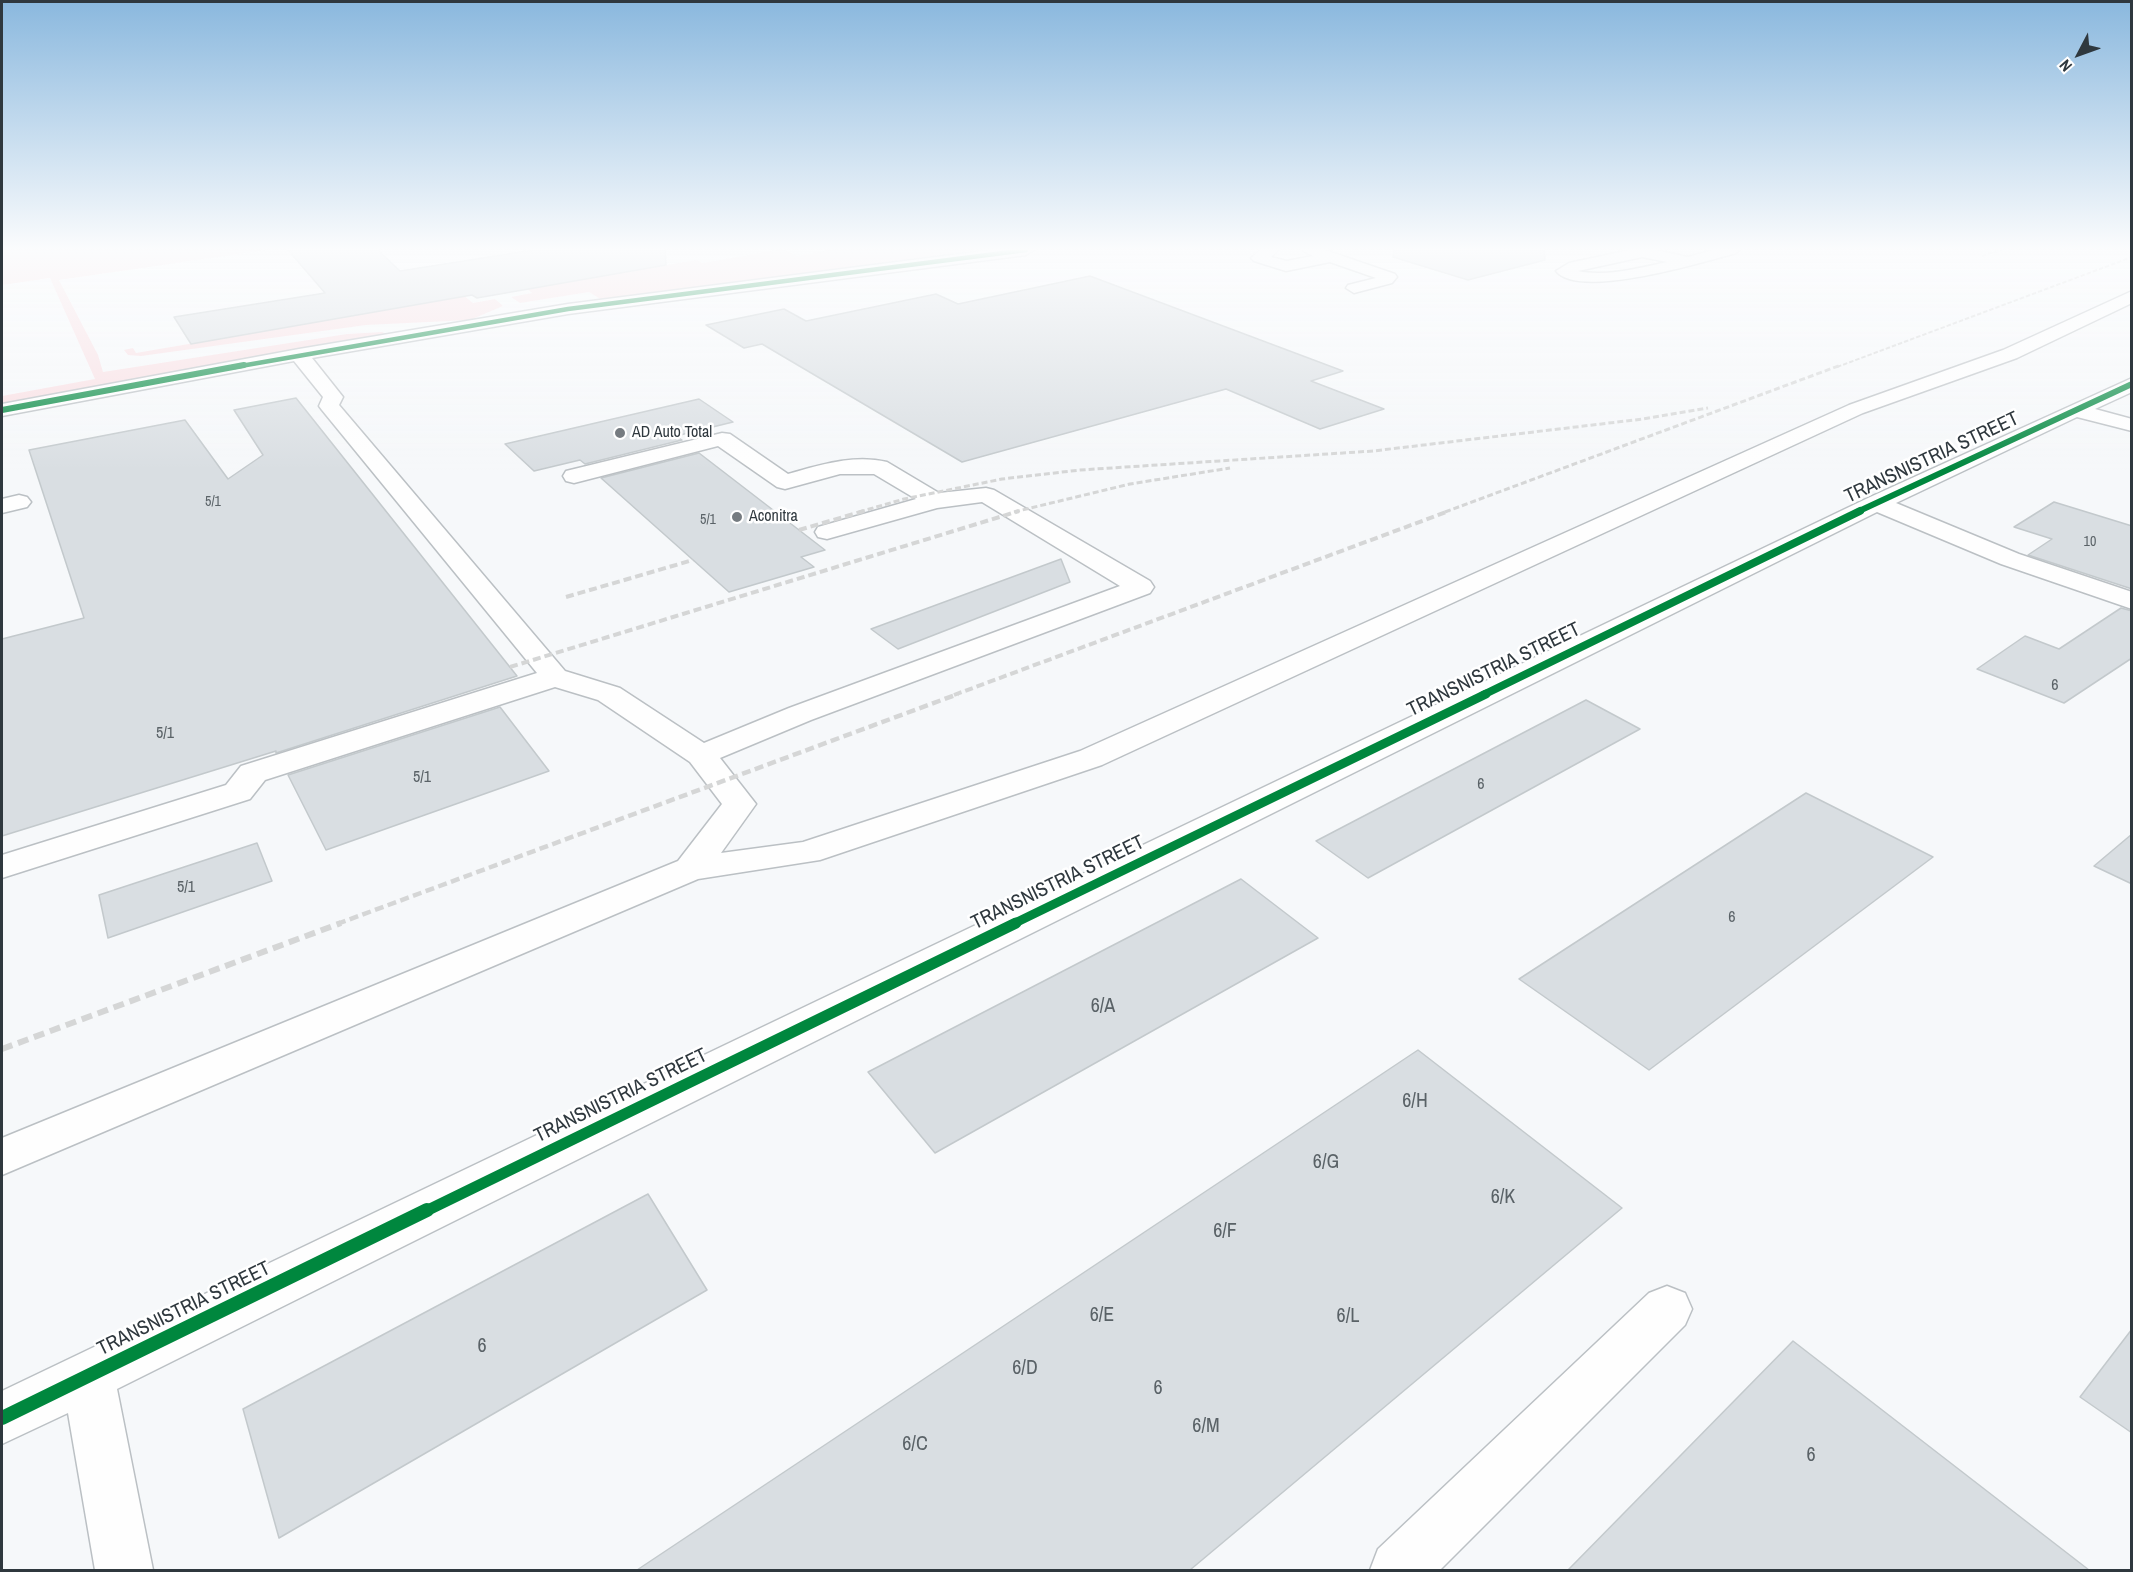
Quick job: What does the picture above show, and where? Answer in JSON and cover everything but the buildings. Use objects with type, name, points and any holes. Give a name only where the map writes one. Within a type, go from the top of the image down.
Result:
[{"type":"street","points":[[2,410],[484,323]]},
{"type":"street","points":[[2,1157],[691,869],[808,852],[1091,758],[1856,409],[2010,354],[2074,323]]},
{"type":"street","points":[[299,355],[333,397],[329,406],[555,678],[609,694],[701,755],[739,804],[691,869]]},
{"type":"street","name":"TRANSNISTRIA STREET","points":[[2,1418],[1876,503],[2132,384]]},
{"type":"street","points":[[2078,411],[2132,425]]},
{"type":"street","points":[[574,476],[722,439],[785,482],[839,467],[879,467],[935,501]]},
{"type":"street","points":[[701,755],[800,714],[1141,586],[986,495],[935,501],[827,532]]},
{"type":"street","points":[[1876,503],[2010,559],[2132,601]]},
{"type":"street","points":[[2,867],[238,792],[253,773],[555,678]]},
{"type":"street","points":[[1399,1570],[1667,1309]]},
{"type":"street","points":[[88,1376],[124,1570]]},
{"type":"shaded area","points":[[70,323],[82,323],[98,355],[103,372],[347,334],[382,332],[387,334],[2,404],[2,396],[95,379]]},
{"type":"shaded area","points":[[309,323],[400,323],[366,325],[141,356],[128,355],[124,350],[133,348],[136,353]]},
{"type":"railway","points":[[1837,367],[1954,323]]},
{"type":"railway","points":[[1445,512],[1841,365]]},
{"type":"railway","points":[[859,512],[904,499],[1002,479],[1080,470],[1373,451],[1643,419],[1708,408]]},
{"type":"railway","points":[[1014,512],[1130,484],[1230,468]]},
{"type":"railway","points":[[799,530],[864,511]]},
{"type":"railway","points":[[510,667],[1019,511]]},
{"type":"railway","points":[[954,695],[1449,511]]},
{"type":"railway","points":[[566,597],[693,560]]},
{"type":"railway","points":[[337,924],[958,694]]},
{"type":"railway","points":[[2,1049],[341,923]]},
{"type":"cycle path","points":[[2,410],[484,323]]},
{"type":"cycle path","points":[[2,1418],[1876,503],[2132,384]]},
{"type":"place","name":"AD Auto Total","points":[[620,433]]},
{"type":"place","name":"Aconitra","points":[[737,517]]}]
